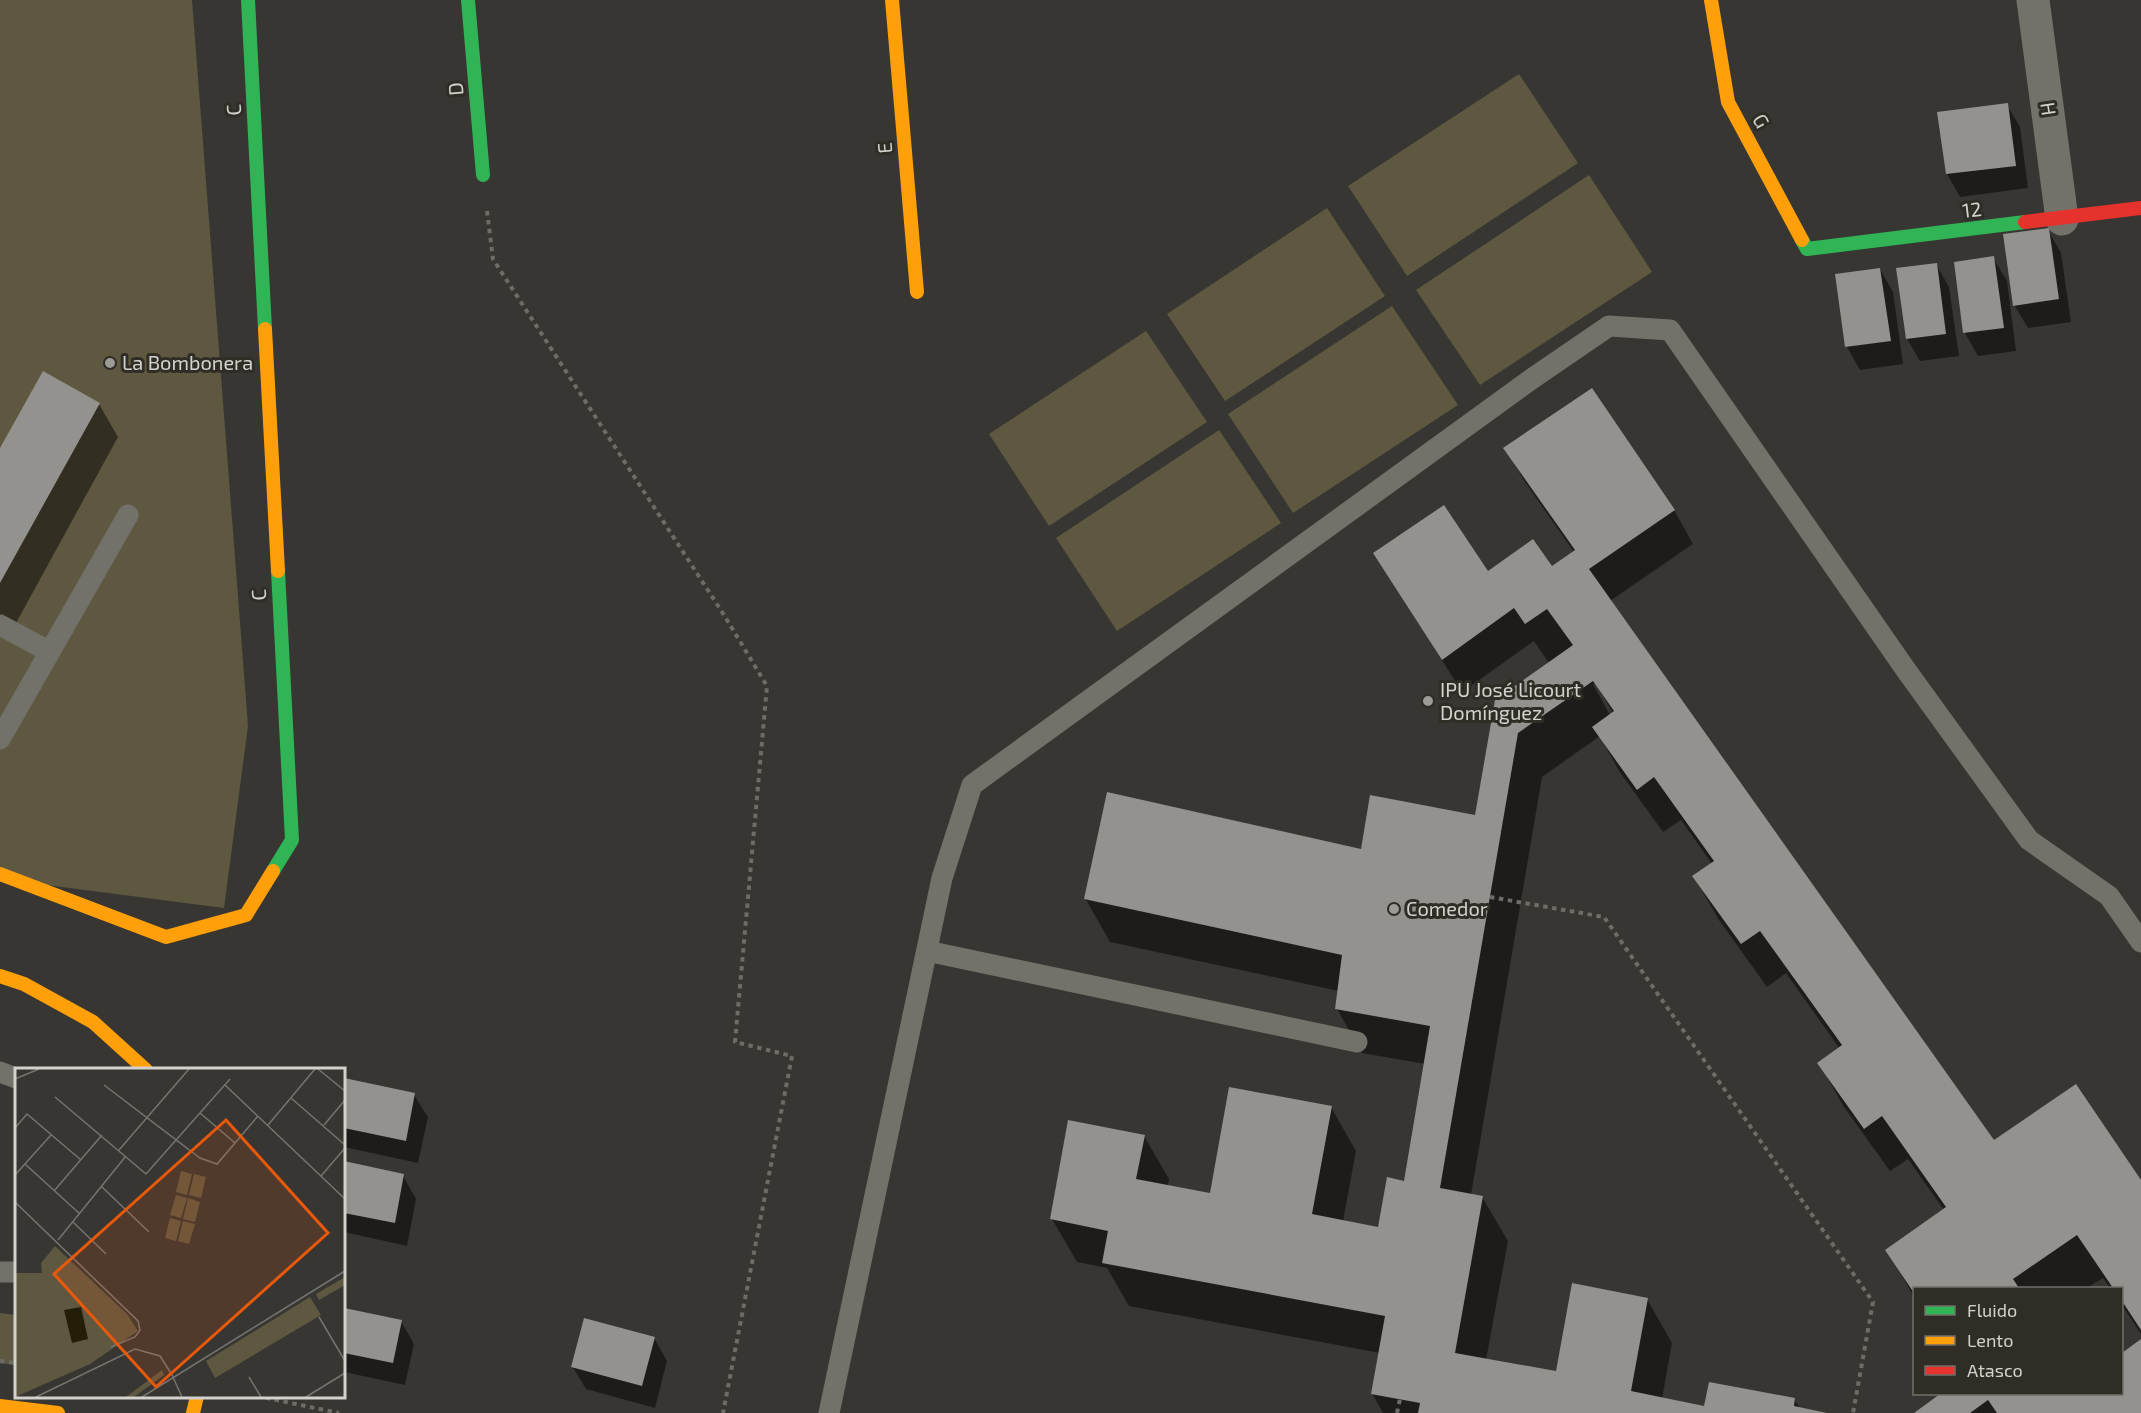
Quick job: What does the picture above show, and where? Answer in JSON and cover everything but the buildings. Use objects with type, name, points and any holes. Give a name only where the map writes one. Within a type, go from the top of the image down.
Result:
[{"type":"street","name":"C","points":[[0,874],[166,937],[246,915],[292,840],[248,0]]},
{"type":"street","name":"D","points":[[468,0],[483,175]]},
{"type":"street","name":"E","points":[[892,0],[917,292]]},
{"type":"street","name":"G","points":[[1711,0],[1728,102],[1807,249]]},
{"type":"street","name":"H","points":[[2033,0],[2062,219]]},
{"type":"street","name":"12","points":[[1807,249],[2141,208]]},
{"type":"street","points":[[0,976],[24,984],[93,1022],[144,1068]]},
{"type":"street","points":[[193,1413],[197,1398]]},
{"type":"street","points":[[0,1406],[58,1413]]},
{"type":"lane","points":[[829,1413],[942,878],[972,785],[1533,378],[1609,327],[1670,330],[1906,670],[2029,840],[2109,896],[2141,942]]},
{"type":"lane","points":[[0,739],[128,515]]},
{"type":"lane","points":[[0,625],[50,652]]},
{"type":"lane","points":[[927,951],[1357,1042]]},
{"type":"lane","points":[[0,1072],[15,1078]]},
{"type":"path","points":[[483,175],[493,259],[767,686],[735,1042],[792,1056],[723,1413]]},
{"type":"path","points":[[1490,897],[1604,917],[1873,1302],[1853,1413]]},
{"type":"path","points":[[0,1361],[15,1363]]},
{"type":"path","points":[[267,1398],[339,1413]]},
{"type":"path","points":[[1397,1413],[1400,1399]]},
{"type":"shaded area","name":"La Bombonera","points":[[0,0],[192,0],[248,726],[224,908],[0,879]]},
{"type":"shaded area","points":[[1519,74],[1578,163],[1407,276],[1348,186]]},
{"type":"shaded area","points":[[1589,175],[1652,272],[1480,385],[1416,290]]},
{"type":"shaded area","points":[[1327,208],[1385,296],[1225,401],[1167,314]]},
{"type":"shaded area","points":[[1392,306],[1458,405],[1293,513],[1228,414]]},
{"type":"shaded area","points":[[1146,331],[1207,422],[1049,526],[989,434]]},
{"type":"shaded area","points":[[1219,430],[1281,523],[1117,631],[1056,538]]},
{"type":"shaded area","points":[[0,1313],[15,1315],[15,1365],[0,1363]]},
{"type":"traffic: fast","points":[[248,0],[265,329]]},
{"type":"traffic: fast","points":[[468,0],[483,175]]},
{"type":"traffic: fast","points":[[1802,240],[1807,249],[2025,222]]},
{"type":"traffic: fast","points":[[273,871],[292,840],[278,571]]},
{"type":"traffic: slow","points":[[892,0],[917,292]]},
{"type":"traffic: slow","points":[[1711,0],[1728,102],[1802,240]]},
{"type":"traffic: slow","points":[[265,329],[278,571]]},
{"type":"traffic: slow","points":[[0,874],[166,937],[246,915],[273,871]]},
{"type":"traffic: slow","points":[[0,976],[24,984],[93,1022],[144,1068]]},
{"type":"traffic: slow","points":[[193,1413],[197,1398]]},
{"type":"traffic: slow","points":[[0,1406],[58,1413]]},
{"type":"traffic: jam","points":[[2025,222],[2141,208]]},
{"type":"place","name":"La Bombonera","points":[[110,363]]},
{"type":"place","name":"IPU José Licourt Domínguez","points":[[1428,701]]},
{"type":"place","name":"Comedor","points":[[1394,909]]}]
